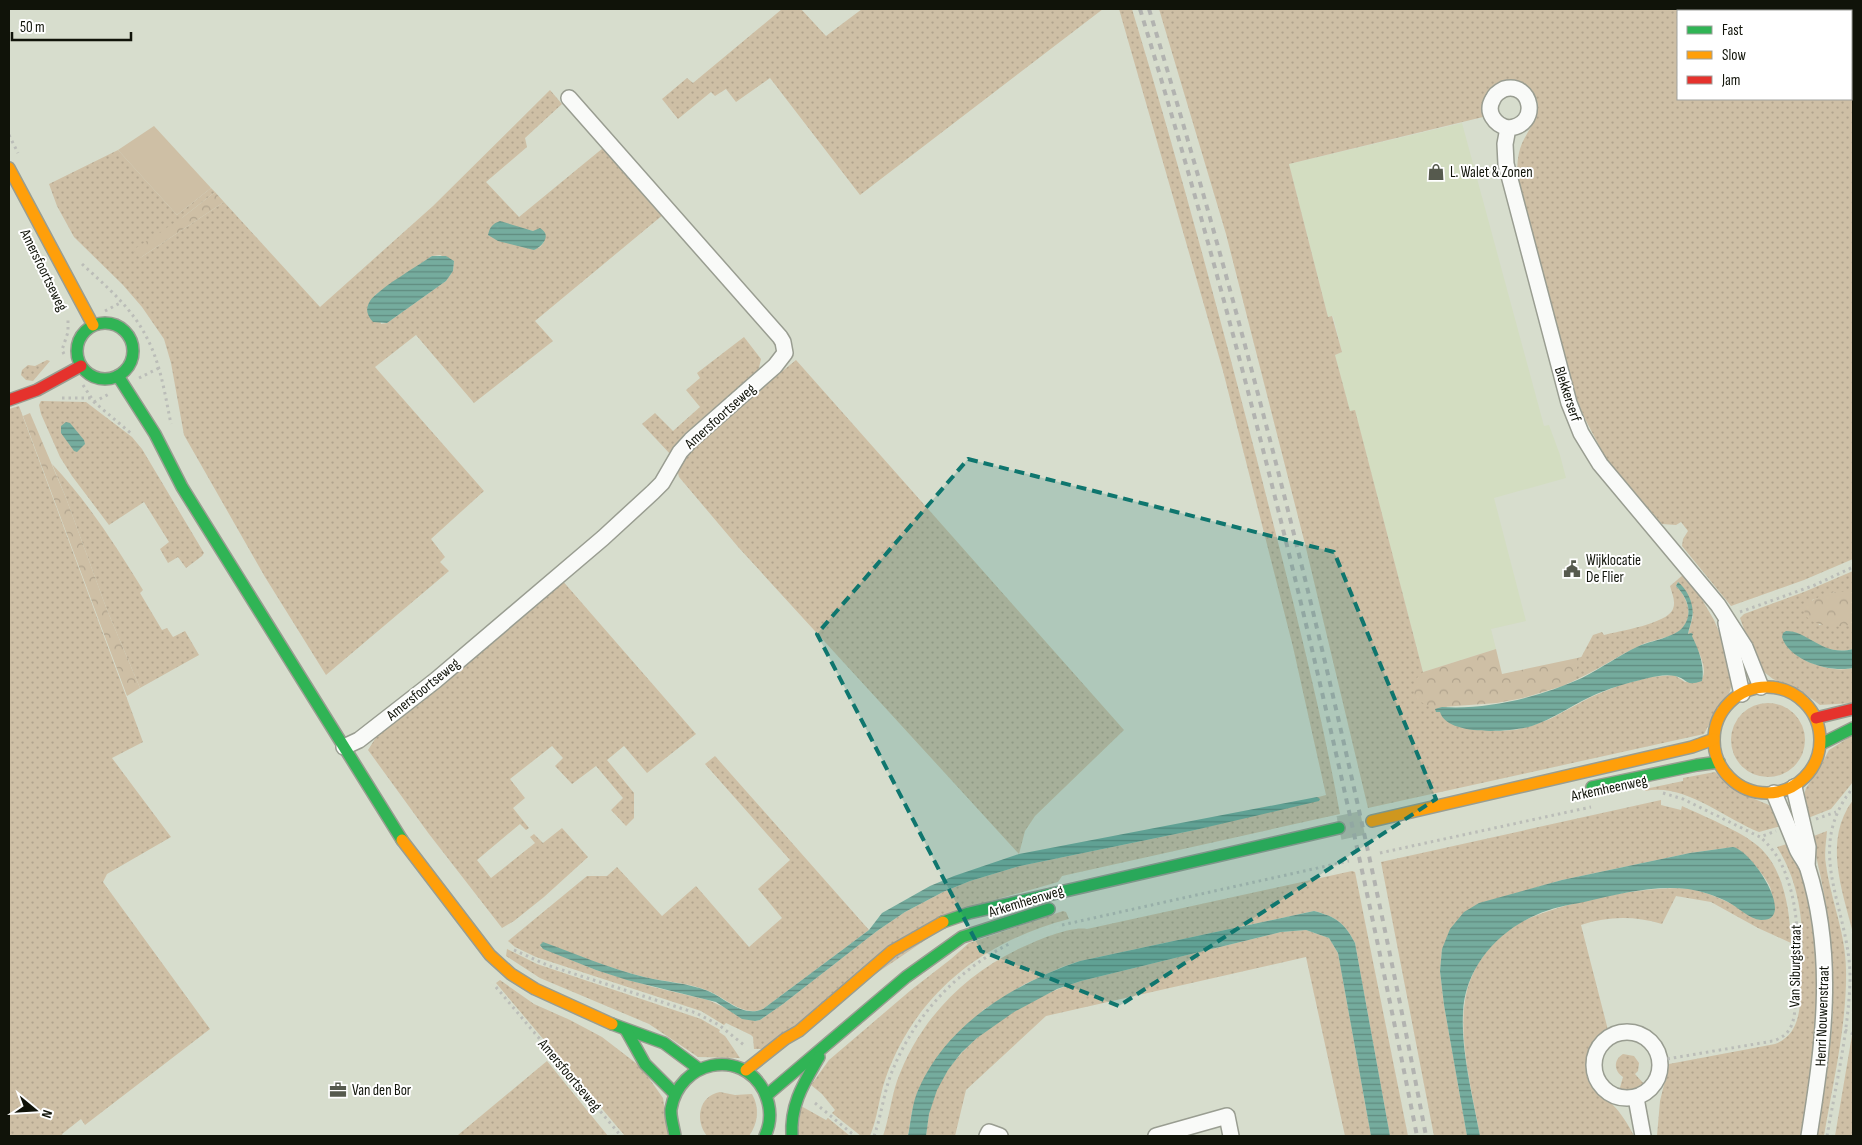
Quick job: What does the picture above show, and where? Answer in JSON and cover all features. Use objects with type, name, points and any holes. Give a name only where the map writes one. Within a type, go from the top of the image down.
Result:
[{"type":"main road","name":"Amersfoortseweg","points":[[9,168],[93,325]]},
{"type":"main road","points":[[110,323],[126,332],[131,338],[133,356],[130,364],[118,376],[102,379],[77,367],[78,343],[84,332],[93,325],[110,323]]},
{"type":"main road","points":[[9,400],[38,391],[77,367]]},
{"type":"main road","points":[[118,376],[155,434],[182,487],[395,830],[496,960],[511,974],[535,988],[626,1030],[664,1043],[699,1069]]},
{"type":"main road","points":[[1761,687],[1788,691],[1799,698],[1809,707],[1816,718],[1820,731],[1821,744],[1813,768],[1804,779],[1794,786],[1774,793],[1747,790],[1735,783],[1719,762],[1714,739],[1725,708],[1742,694],[1761,687]]},
{"type":"main road","points":[[1816,718],[1853,709]]},
{"type":"main road","points":[[1821,744],[1853,728]]},
{"type":"main road","name":"Arkemheenweg","points":[[1372,821],[1692,748],[1714,739]]},
{"type":"main road","name":"Arkemheenweg","points":[[1580,790],[1696,764],[1719,762]]},
{"type":"main road","name":"Arkemheenweg","points":[[746,1070],[785,1039],[800,1031],[892,951],[946,921],[969,913],[1340,828]]},
{"type":"main road","name":"Arkemheenweg","points":[[767,1095],[906,977],[962,937],[1063,904]]},
{"type":"main road","points":[[626,1030],[665,1068]]},
{"type":"main road","points":[[626,1030],[645,1064],[678,1085],[690,1097]]},
{"type":"main road","name":"Arkemheenweg","points":[[755,1078],[791,1046],[800,1031]]},
{"type":"main road","points":[[792,1136],[797,1096],[823,1049]]},
{"type":"main road","points":[[675,1136],[671,1117],[678,1085],[699,1069],[709,1065],[720,1064],[746,1070],[755,1078],[767,1095],[770,1119],[765,1136]]},
{"type":"main road","points":[[737,1081],[755,1078]]},
{"type":"street","name":"Amersfoortseweg","points":[[344,747],[359,740],[436,680],[603,538],[662,483],[680,452],[691,440],[775,366],[785,353],[780,336],[570,98]]},
{"type":"street","name":"Blekkerserf","points":[[1508,128],[1505,144],[1506,164],[1569,403],[1581,433],[1600,464],[1718,605],[1745,647],[1761,687]]},
{"type":"street","name":"Blekkerserf","points":[[1725,617],[1742,694]]},
{"type":"street","name":"Henri Nouwenstraat","points":[[1794,786],[1798,851],[1807,866],[1821,934],[1825,980],[1822,1051],[1809,1136]]},
{"type":"street","name":"Henri Nouwenstraat","points":[[1774,793],[1796,825]]},
{"type":"street","points":[[1618,1033],[1637,1033],[1646,1037],[1653,1043],[1661,1060],[1660,1070],[1653,1088],[1636,1098],[1618,1098],[1602,1087],[1594,1070],[1597,1051],[1602,1043],[1618,1033]]},
{"type":"street","points":[[1636,1098],[1643,1136]]},
{"type":"street","points":[[1156,1136],[1227,1116],[1231,1136]]},
{"type":"street","points":[[987,1136],[989,1132],[1000,1136]]},
{"type":"path","points":[[122,302],[145,334],[158,368],[173,432]]},
{"type":"path","name":"Amersfoortseweg","points":[[67,314],[68,332],[62,350],[77,367]]},
{"type":"path","points":[[1725,617],[1815,585],[1853,567]]},
{"type":"path","points":[[1760,837],[1836,812],[1853,788]]},
{"type":"path","name":"Arkemheenweg","points":[[1655,793],[1671,794],[1684,799],[1760,837]]},
{"type":"path","name":"Arkemheenweg","points":[[1380,853],[1598,805]]},
{"type":"path","name":"Van Siburgstraat","points":[[1661,1060],[1773,1041],[1785,1035],[1793,1022],[1798,943],[1795,911],[1787,878],[1780,862],[1771,848],[1760,837]]},
{"type":"path","points":[[1061,925],[1349,861]]},
{"type":"path","points":[[874,1136],[890,1078],[898,1057],[920,1019],[963,973],[1016,940]]},
{"type":"path","points":[[508,946],[547,965],[696,1013],[719,1026],[744,1045]]},
{"type":"path","name":"Amersfoortseweg","points":[[492,981],[622,1136]]},
{"type":"path","points":[[1845,1030],[1853,1034]]},
{"type":"path","points":[[815,1102],[855,1136]]},
{"type":"highlighted area","points":[[968,459],[1334,552],[1436,799],[1119,1006],[981,951],[817,634]]},
{"type":"shaded area","points":[[1462,123],[1544,426],[1549,425],[1566,478],[1494,498],[1526,621],[1491,629],[1496,649],[1423,672],[1355,411],[1350,412],[1335,355],[1342,352],[1333,316],[1328,317],[1289,164]]},
{"type":"green space","points":[[782,9],[801,9],[826,36],[862,9],[1103,9],[860,195],[770,78],[736,102],[726,89],[715,96],[711,92],[678,119],[662,99],[687,78],[693,83]]},
{"type":"green space","points":[[1119,9],[1132,9],[1196,232],[1290,589],[1322,724],[1340,814],[1062,876],[1058,882],[977,905],[765,1049],[754,1049],[753,1037],[751,1035],[726,1023],[724,1025],[701,1011],[536,957],[515,947],[508,941],[587,876],[607,876],[617,867],[662,916],[696,886],[749,947],[782,918],[758,889],[790,860],[705,764],[715,756],[869,930],[763,1009],[756,1011],[743,1009],[711,992],[695,987],[632,974],[550,945],[540,947],[596,970],[653,987],[708,1000],[755,1021],[760,1020],[783,1004],[877,931],[905,912],[943,892],[970,881],[1020,866],[1195,830],[1326,795],[1293,647],[1223,371]]},
{"type":"green space","points":[[1159,9],[1752,9],[1677,10],[1677,100],[1852,100],[1852,10],[1778,9],[1853,9],[1853,559],[1804,580],[1731,606],[1682,546],[1683,539],[1688,531],[1681,522],[1676,525],[1662,524],[1604,455],[1584,417],[1574,392],[1518,179],[1518,156],[1537,114],[1538,107],[1533,92],[1525,84],[1510,80],[1496,84],[1486,95],[1482,109],[1483,117],[1289,164],[1328,317],[1332,316],[1342,352],[1335,355],[1350,411],[1355,410],[1423,672],[1447,707],[1440,712],[1496,731],[1515,730],[1550,719],[1591,697],[1620,685],[1651,677],[1674,675],[1685,682],[1702,679],[1704,674],[1703,662],[1690,634],[1688,634],[1693,616],[1690,599],[1678,582],[1676,586],[1684,596],[1688,608],[1685,626],[1680,631],[1643,644],[1567,684],[1593,635],[1602,632],[1604,635],[1642,626],[1662,619],[1669,614],[1673,609],[1674,603],[1670,586],[1683,575],[1697,591],[1714,620],[1725,646],[1732,684],[1729,694],[1715,713],[1704,734],[1368,808],[1305,544],[1226,234]]},
{"type":"green space","points":[[550,90],[562,104],[525,138],[527,147],[486,182],[519,217],[603,148],[664,214],[535,321],[553,341],[474,403],[416,335],[375,367],[484,491],[431,539],[445,557],[440,562],[449,571],[326,675],[265,577],[184,435],[171,363],[164,339],[142,307],[123,285],[74,237],[57,206],[49,184],[118,150],[177,215],[211,188],[215,192],[183,217],[140,258],[224,202],[320,307],[433,206]],"holes":[[[518,227],[533,231],[544,242],[534,250]],[[440,255],[454,261],[453,271],[446,281],[387,323],[381,324],[375,295],[432,256]]]},
{"type":"green space","points":[[154,126],[211,188],[177,215],[118,150]]},
{"type":"green space","points":[[215,192],[224,202],[140,258],[133,250],[183,217]]},
{"type":"green space","points":[[744,337],[761,359],[754,378],[672,456],[642,424],[655,413],[673,431],[700,407],[686,390],[700,378],[697,373]]},
{"type":"green space","points":[[47,360],[50,361],[33,381],[26,380],[21,375],[22,370],[28,365],[35,366]]},
{"type":"green space","points":[[796,360],[1124,730],[1035,816],[1025,831],[1019,854],[739,548],[679,477],[679,468],[697,441]]},
{"type":"green space","points":[[41,401],[86,402],[132,437],[142,449],[204,553],[202,556],[186,568],[178,557],[168,563],[160,549],[169,542],[144,502],[109,525],[60,457],[41,414],[39,405]]},
{"type":"green space","points":[[19,406],[143,742],[112,758],[171,837],[107,874],[103,882],[210,1029],[85,1125],[81,1119],[62,1134],[63,1136],[9,1136],[9,409]]},
{"type":"green space","points":[[30,413],[66,498],[107,610],[140,688],[127,696],[23,416]]},
{"type":"green space","points":[[52,464],[78,494],[112,541],[143,590],[140,593],[162,630],[167,628],[173,637],[185,631],[199,655],[140,688],[107,610]]},
{"type":"green space","points":[[1853,571],[1853,592],[1835,592],[1812,600],[1819,625],[1853,624],[1853,649],[1830,649],[1795,633],[1806,661],[1835,669],[1853,668],[1853,703],[1820,705],[1801,691],[1773,679],[1764,672],[1755,659],[1740,618],[1744,614],[1804,592]]},
{"type":"green space","points":[[561,579],[696,734],[647,773],[624,746],[607,760],[634,793],[634,818],[626,826],[611,810],[623,798],[596,766],[572,784],[555,766],[563,758],[552,746],[510,779],[525,798],[513,808],[529,828],[526,830],[520,824],[477,860],[491,878],[535,843],[530,837],[534,834],[543,843],[562,828],[588,857],[544,897],[502,928],[429,834],[368,750],[380,731]]},
{"type":"green space","points":[[1835,592],[1853,592],[1853,624],[1825,626],[1807,617],[1804,611],[1807,604],[1817,598]]},
{"type":"green space","points":[[1496,649],[1502,674],[1582,657],[1567,684],[1523,698],[1497,703],[1435,709],[1419,701],[1414,696],[1415,680],[1423,672]]},
{"type":"green space","points":[[1775,703],[1795,713],[1803,726],[1805,740],[1803,754],[1795,767],[1782,775],[1761,777],[1741,767],[1733,754],[1731,733],[1741,713],[1754,705]]},
{"type":"green space","points":[[1853,735],[1853,782],[1831,809],[1808,818],[1803,799],[1806,788],[1829,750]]},
{"type":"green space","points":[[1715,772],[1740,793],[1773,808],[1781,826],[1759,832],[1689,797],[1675,792],[1645,791],[1645,789],[1683,781],[1683,778]]},
{"type":"green space","points":[[1661,800],[1661,805],[1681,810],[1682,806],[1732,829],[1751,840],[1767,855],[1780,878],[1784,891],[1791,943],[1758,928],[1711,902],[1676,896],[1662,924],[1622,918],[1581,925],[1608,1030],[1592,1047],[1587,1061],[1587,1069],[1596,1090],[1612,1104],[1627,1123],[1634,1136],[1480,1136],[1465,1055],[1464,1013],[1466,994],[1472,976],[1480,961],[1490,947],[1509,930],[1532,917],[1576,903],[1626,893],[1672,888],[1689,889],[1708,894],[1727,901],[1762,920],[1773,915],[1772,893],[1768,882],[1748,858],[1733,847],[1690,853],[1562,880],[1479,904],[1442,949],[1440,971],[1444,1005],[1467,1136],[1434,1136],[1381,862]]},
{"type":"green space","points":[[1853,800],[1853,933],[1840,882],[1837,848],[1839,831],[1844,815]]},
{"type":"green space","points":[[1827,831],[1825,861],[1844,943],[1846,991],[1839,1053],[1824,1136],[1816,1136],[1831,1040],[1833,978],[1826,907],[1811,837]]},
{"type":"green space","points":[[1790,843],[1805,887],[1810,910],[1817,956],[1818,979],[1816,1040],[1802,1136],[1657,1136],[1660,1101],[1669,1064],[1775,1044],[1785,1038],[1797,1021],[1802,963],[1801,918],[1795,888],[1777,847]]},
{"type":"green space","points":[[1352,871],[1355,872],[1408,1136],[1390,1136],[1355,943],[1339,921],[1314,911],[1080,961],[1025,984],[983,1010],[912,1110],[908,1136],[883,1136],[897,1081],[919,1036],[950,997],[988,966],[1009,953],[1044,938],[1075,929],[1087,929]]},
{"type":"green space","points":[[1063,911],[1066,912],[1069,919],[1009,941],[957,975],[935,996],[915,1020],[899,1047],[886,1077],[870,1136],[861,1136],[832,1113],[835,1110],[822,1094],[811,1085],[829,1060],[969,943]]},
{"type":"green space","points":[[1306,930],[1329,938],[1338,953],[1371,1136],[1345,1136],[1306,957],[1046,1016],[966,1090],[955,1136],[926,1136],[933,1100],[937,1088],[948,1069],[980,1036],[999,1021],[1039,998],[1081,981],[1281,932]]},
{"type":"green space","points":[[507,949],[537,964],[701,1019],[720,1030],[719,1032],[725,1036],[740,1058],[698,1057],[649,1024],[540,978],[506,956]]},
{"type":"green space","points":[[500,980],[534,1004],[602,1037],[641,1067],[663,1098],[669,1136],[625,1136],[496,983]]},
{"type":"green space","points":[[1852,1035],[1853,1136],[1835,1136]]},
{"type":"green space","points":[[1623,1054],[1634,1056],[1639,1063],[1638,1071],[1635,1074],[1645,1085],[1634,1091],[1619,1091],[1623,1077],[1616,1069],[1616,1062]]},
{"type":"green space","points":[[547,1061],[608,1136],[457,1136],[458,1135]]},
{"type":"green space","points":[[720,1092],[735,1095],[752,1094],[755,1099],[757,1116],[749,1136],[707,1136],[703,1130],[700,1117],[703,1104],[707,1098]]},
{"type":"green space","points":[[801,1106],[826,1120],[828,1118],[850,1136],[798,1136]]},
{"type":"water","points":[[500,221],[533,231],[540,228],[544,231],[545,240],[534,250],[498,241],[488,235],[492,226]]},
{"type":"water","points":[[432,256],[446,256],[454,261],[453,271],[446,281],[387,323],[373,322],[367,309],[374,296]]},
{"type":"water","points":[[66,422],[70,423],[84,440],[85,444],[77,452],[74,451],[61,433],[61,426]]},
{"type":"water","points":[[1678,582],[1685,589],[1692,603],[1693,613],[1688,634],[1693,634],[1692,636],[1699,653],[1703,670],[1702,681],[1689,683],[1679,677],[1669,675],[1641,680],[1597,694],[1540,723],[1510,730],[1481,731],[1467,729],[1455,726],[1445,720],[1440,712],[1436,712],[1435,709],[1442,707],[1495,704],[1514,701],[1549,691],[1582,678],[1639,646],[1675,633],[1683,627],[1689,611],[1686,600],[1676,586]]},
{"type":"water","points":[[1786,631],[1802,635],[1833,650],[1853,649],[1853,668],[1834,669],[1802,659],[1786,645],[1782,637]]},
{"type":"water","points":[[1317,797],[1320,799],[1319,801],[1195,830],[1020,866],[970,881],[943,892],[905,912],[877,931],[783,1004],[760,1020],[755,1021],[742,1019],[716,1002],[627,980],[596,970],[543,949],[540,945],[543,942],[644,977],[700,988],[741,1009],[756,1011],[763,1009],[869,930],[882,913],[930,886],[954,876],[1019,854]]},
{"type":"water","points":[[1733,847],[1751,860],[1768,885],[1775,909],[1771,917],[1761,920],[1757,919],[1728,902],[1698,891],[1675,888],[1649,889],[1548,910],[1522,922],[1496,942],[1477,967],[1465,997],[1463,1013],[1464,1043],[1480,1136],[1467,1136],[1444,1005],[1440,971],[1442,949],[1450,929],[1464,912],[1479,903],[1562,880],[1690,853]]},
{"type":"water","points":[[1314,911],[1339,921],[1355,943],[1390,1136],[1371,1136],[1338,953],[1329,938],[1306,930],[1281,932],[1081,981],[1057,989],[1014,1012],[977,1038],[961,1053],[948,1070],[937,1090],[929,1114],[926,1136],[908,1136],[913,1106],[919,1088],[932,1065],[947,1044],[966,1025],[986,1008],[1008,994],[1056,970],[1080,961]]},
{"type":"tunnel","points":[[1339,828],[1372,821]]},
{"type":"railway","points":[[1140,9],[1220,288],[1258,428],[1293,569],[1358,852],[1417,1136]]},
{"type":"railway","points":[[1149,9],[1229,288],[1267,428],[1302,569],[1368,852],[1426,1136]]},
{"type":"traffic: fast","points":[[105,323],[116,325],[125,331],[131,340],[133,351],[131,362],[125,371],[116,377],[105,379],[94,377],[85,371],[79,362],[77,351],[79,340],[85,331],[94,325],[105,323]]},
{"type":"traffic: fast","points":[[118,376],[155,434],[182,487],[402,840]]},
{"type":"traffic: fast","points":[[1821,744],[1853,728]]},
{"type":"traffic: fast","points":[[1592,787],[1719,762]]},
{"type":"traffic: fast","points":[[943,922],[969,913],[1339,828]]},
{"type":"traffic: fast","points":[[767,1095],[906,977],[962,937],[1049,909]]},
{"type":"traffic: fast","points":[[612,1024],[664,1043],[699,1069]]},
{"type":"traffic: fast","points":[[626,1030],[645,1064],[675,1094]]},
{"type":"traffic: fast","points":[[792,1136],[793,1114],[799,1094],[819,1057]]},
{"type":"traffic: fast","points":[[675,1136],[671,1109],[676,1093],[686,1080],[698,1071],[712,1066],[727,1065],[741,1068],[754,1077],[764,1091],[770,1114],[765,1136]]},
{"type":"traffic: slow","points":[[9,168],[93,325]]},
{"type":"traffic: slow","points":[[1767,687],[1787,691],[1804,703],[1816,720],[1820,740],[1816,760],[1804,777],[1787,789],[1767,793],[1747,789],[1730,777],[1718,760],[1714,740],[1718,720],[1730,703],[1747,691],[1767,687]]},
{"type":"traffic: slow","points":[[1372,821],[1692,747],[1714,739]]},
{"type":"traffic: slow","points":[[402,840],[490,955],[511,974],[535,989],[612,1024]]},
{"type":"traffic: slow","points":[[746,1070],[785,1039],[799,1031],[892,951],[943,922]]},
{"type":"traffic: jam","points":[[9,400],[37,390],[81,366]]},
{"type":"traffic: jam","points":[[1816,718],[1853,709]]},
{"type":"place","name":"L. Walet & Zonen","points":[[1436,172]]},
{"type":"place","name":"Wijklocatie De Flier","points":[[1572,569]]},
{"type":"place","name":"Van den Bor","points":[[338,1090]]}]
